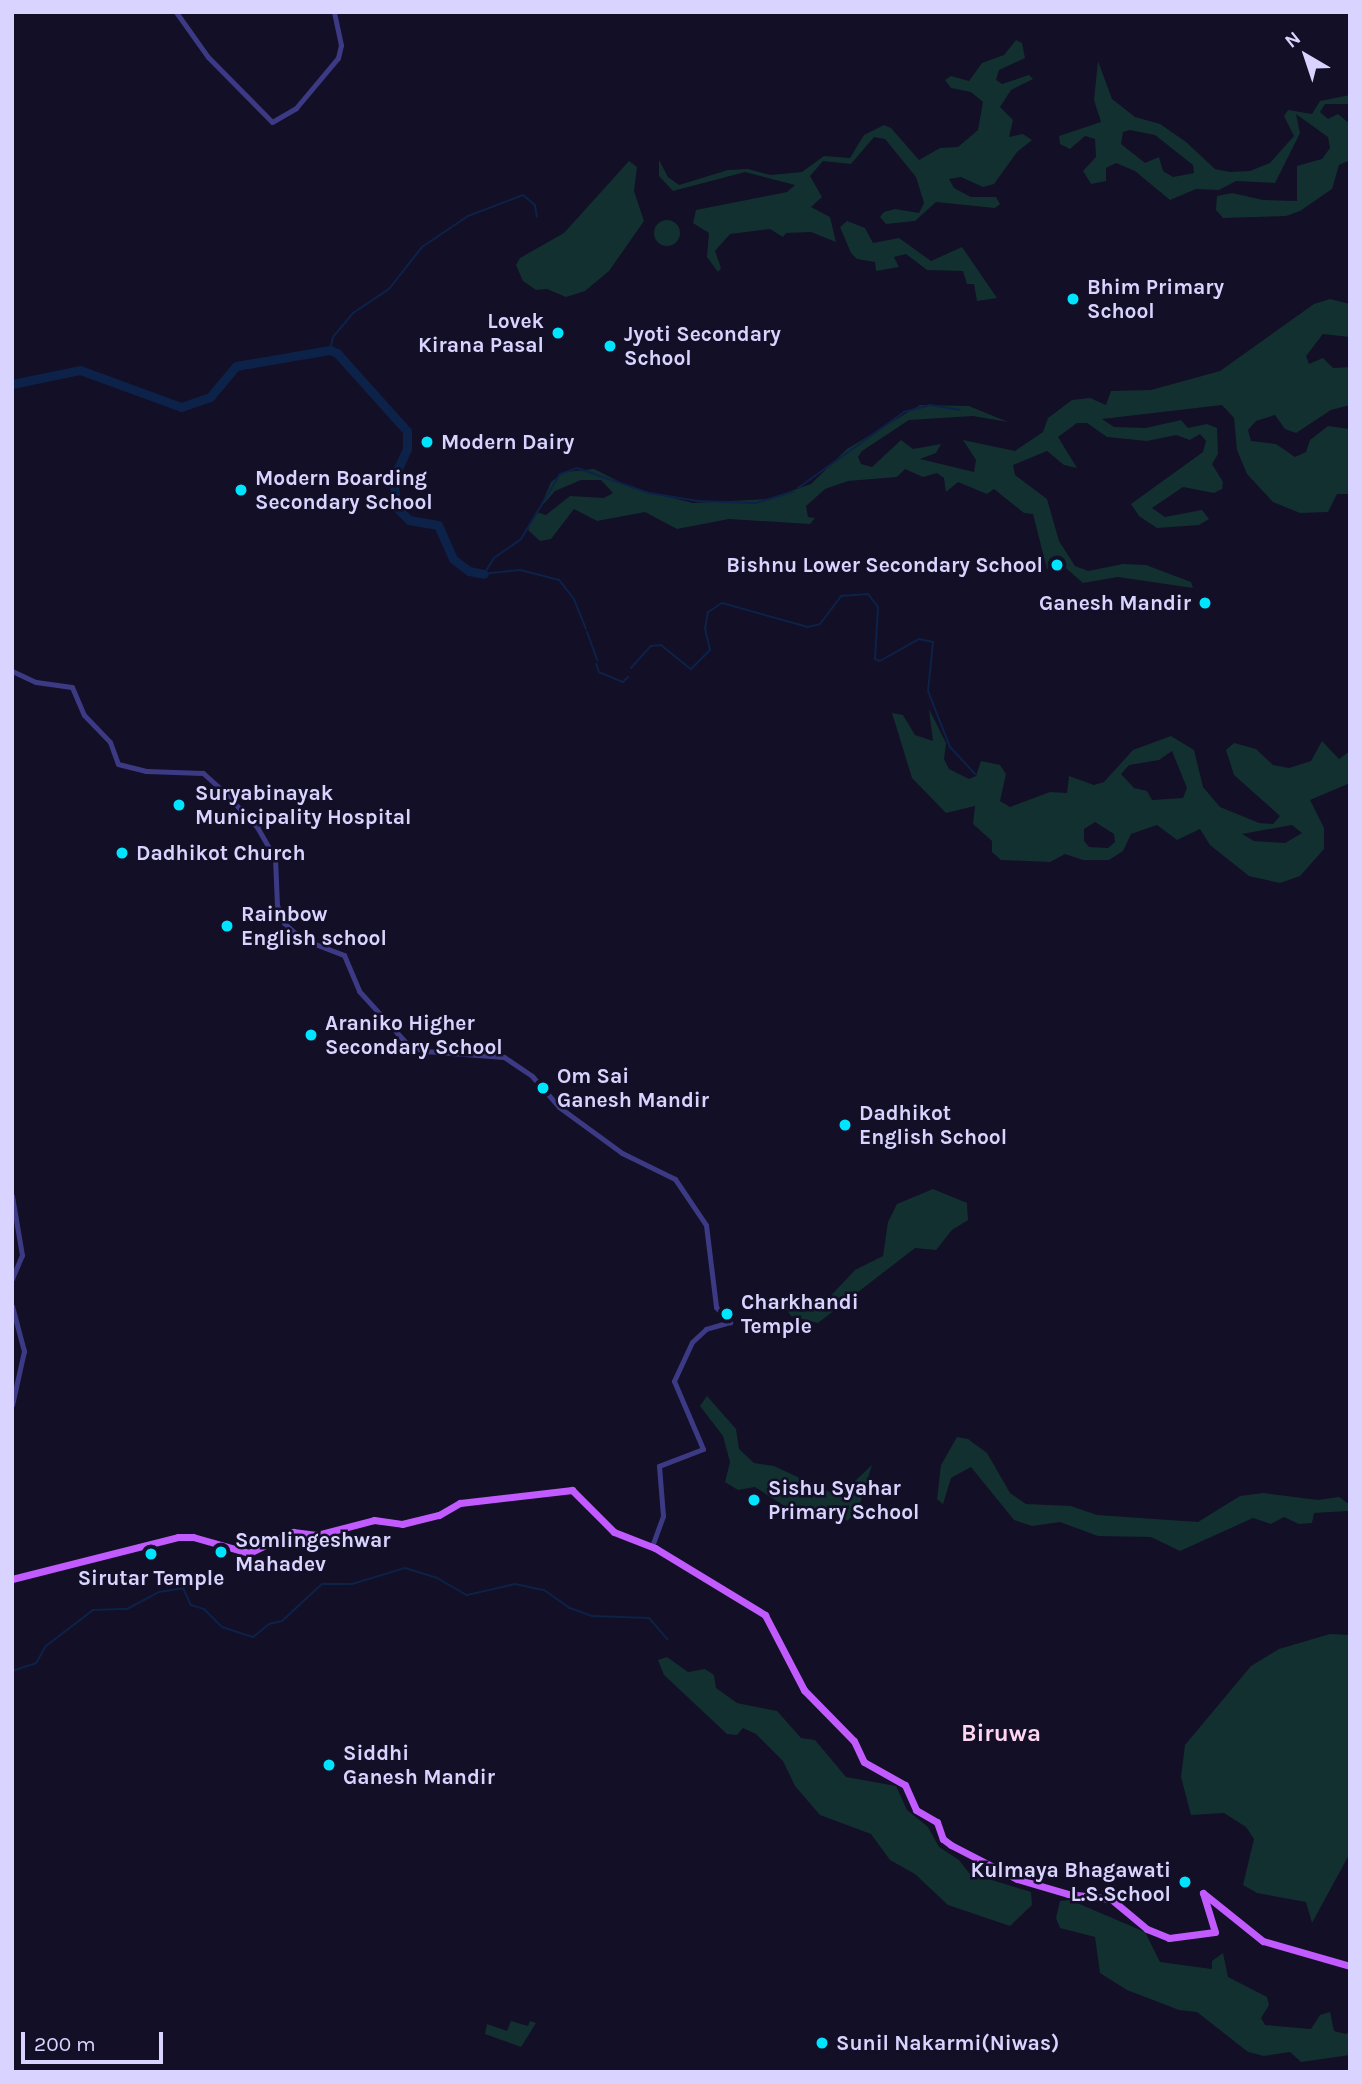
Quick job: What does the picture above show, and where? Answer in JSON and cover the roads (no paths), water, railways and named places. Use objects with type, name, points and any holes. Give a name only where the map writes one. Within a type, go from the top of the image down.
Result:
[{"type":"main road","points":[[12,1579],[172,1540],[193,1537],[249,1553],[293,1532],[317,1535],[373,1520],[401,1524],[429,1518],[460,1503],[568,1489],[614,1532],[652,1546],[765,1615],[804,1690],[854,1741],[870,1767],[905,1785],[916,1810],[937,1822],[943,1839],[951,1845],[1017,1879],[1068,1894],[1111,1899],[1147,1929],[1169,1938],[1215,1932],[1203,1893],[1263,1941],[1350,1966]]},
{"type":"street","points":[[176,12],[208,57],[272,122],[296,108],[338,58],[341,45],[334,12]]},
{"type":"street","points":[[12,671],[36,682],[72,687],[85,715],[110,742],[118,764],[146,771],[203,773],[223,791],[257,827],[275,858],[277,905],[284,923],[302,939],[344,955],[359,991],[409,1046],[425,1051],[504,1057],[532,1076],[559,1107],[622,1153],[675,1179],[706,1224],[716,1307],[730,1322],[706,1329],[692,1342],[674,1381],[703,1450],[659,1466],[663,1516],[652,1546]]},
{"type":"street","points":[[12,1196],[22,1255],[12,1279]]},
{"type":"street","points":[[12,1306],[24,1351],[12,1405]]},
{"type":"waterway","points":[[330,350],[333,337],[353,313],[389,289],[422,247],[468,216],[523,195],[535,205],[537,217]]},
{"type":"waterway","points":[[12,384],[80,370],[181,407],[210,397],[236,366],[330,350],[337,353],[407,431],[407,449],[393,479],[397,508],[409,520],[438,525],[453,559],[469,571],[484,574]]},
{"type":"waterway","points":[[798,488],[904,412],[930,405],[960,410]]},
{"type":"waterway","points":[[586,629],[574,599],[559,580],[520,570],[484,574],[494,558],[521,539],[560,474],[577,468],[649,493],[697,501],[756,503],[793,492]]},
{"type":"waterway","points":[[631,668],[651,646],[661,645],[691,669],[710,650],[705,629],[708,612],[722,603],[808,627],[820,624],[841,596],[868,594],[878,607],[875,659],[880,661],[919,639],[933,642],[928,691],[950,747],[975,774]]},
{"type":"waterway","points":[[587,632],[597,660]]},
{"type":"waterway","points":[[596,664],[599,672],[623,682],[628,677]]},
{"type":"waterway","points":[[12,1671],[36,1663],[46,1646],[93,1610],[127,1609],[159,1592],[183,1588],[191,1605],[204,1609],[222,1627],[253,1637],[269,1624],[282,1621],[322,1584],[352,1584],[405,1568],[437,1578],[467,1595],[515,1584],[544,1590],[570,1608],[592,1616],[649,1618],[667,1639]]},
{"type":"place","name":"Bhim Primary School","points":[[1073,299]]},
{"type":"place","name":"Lovek Kirana Pasal","points":[[558,333]]},
{"type":"place","name":"Jyoti Secondary School","points":[[610,346]]},
{"type":"place","name":"Modern Dairy","points":[[427,442]]},
{"type":"place","name":"Modern Boarding Secondary School","points":[[241,490]]},
{"type":"place","name":"Bishnu Lower Secondary School","points":[[1057,565]]},
{"type":"place","name":"Ganesh Mandir","points":[[1205,603]]},
{"type":"place","name":"Suryabinayak Municipality Hospital","points":[[179,805]]},
{"type":"place","name":"Dadhikot Church","points":[[122,853]]},
{"type":"place","name":"Rainbow English school","points":[[227,926]]},
{"type":"place","name":"Araniko Higher Secondary School","points":[[311,1035]]},
{"type":"place","name":"Om Sai Ganesh Mandir","points":[[543,1088]]},
{"type":"place","name":"Dadhikot English School","points":[[845,1125]]},
{"type":"place","name":"Charkhandi Temple","points":[[727,1314]]},
{"type":"place","name":"Sishu Syahar Primary School","points":[[754,1500]]},
{"type":"place","name":"Somlingeshwar Mahadev","points":[[221,1552]]},
{"type":"place","name":"Sirutar Temple","points":[[151,1554]]},
{"type":"place","name":"Siddhi Ganesh Mandir","points":[[329,1765]]},
{"type":"place","name":"Kulmaya Bhagawati L.S.School","points":[[1185,1882]]},
{"type":"place","name":"Sunil Nakarmi(Niwas)","points":[[822,2043]]},
{"type":"district","name":"Biruwa","points":[[1001,1734]]}]
